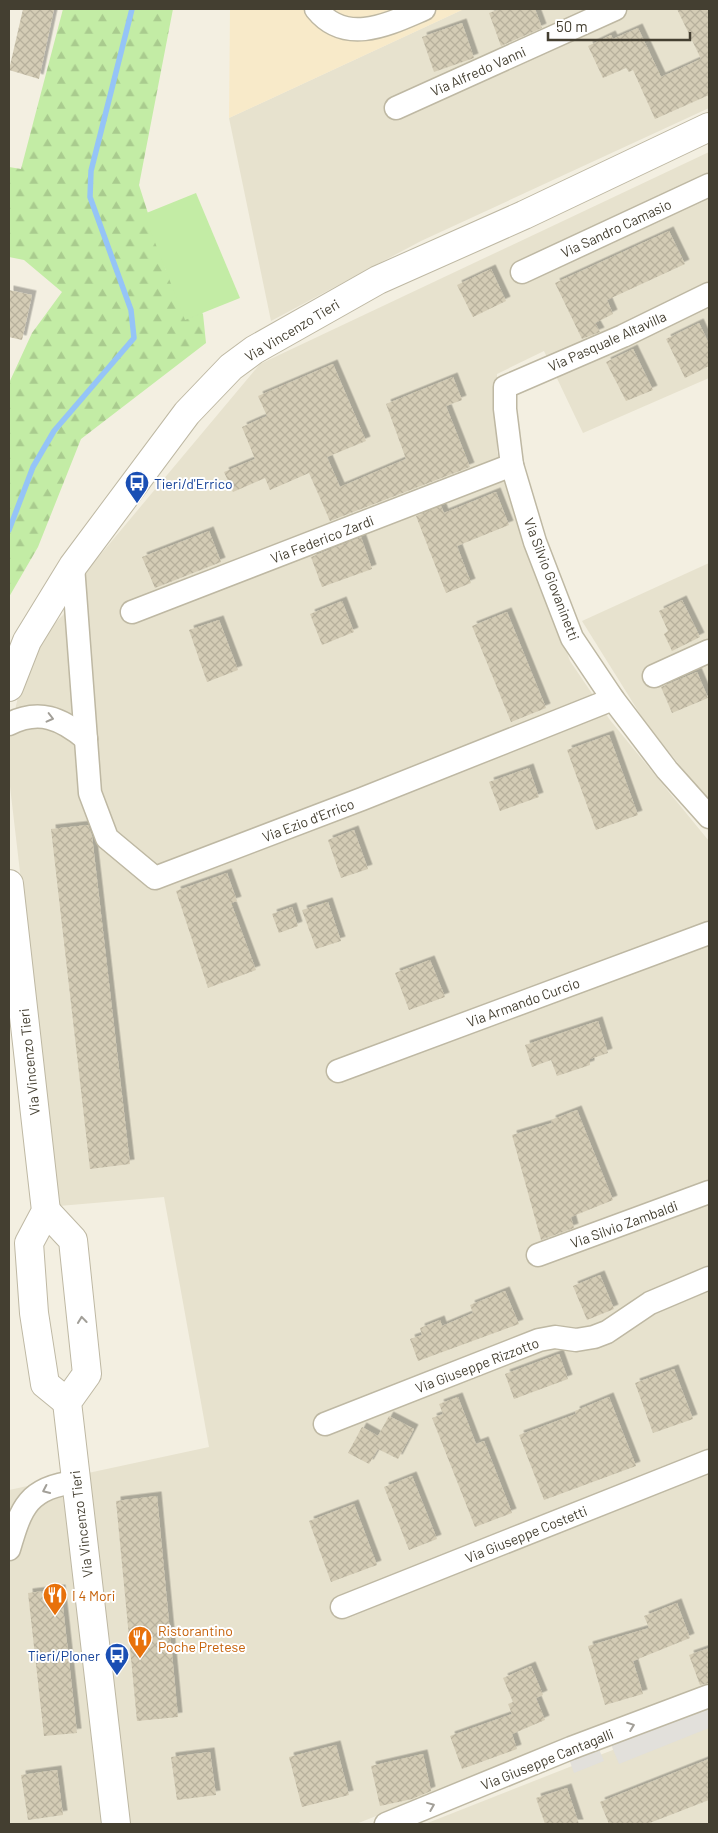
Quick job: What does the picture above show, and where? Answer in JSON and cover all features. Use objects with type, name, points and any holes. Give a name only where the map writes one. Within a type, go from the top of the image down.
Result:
[{"type":"street","points":[[316,9],[325,20],[356,30],[387,25],[424,9]]},
{"type":"street","name":"Via Alfredo Vanni","points":[[396,108],[615,9]]},
{"type":"street","name":"Via Vincenzo Tieri","points":[[9,687],[27,641],[73,566],[187,413],[231,368],[254,350],[378,280],[524,215],[709,127]]},
{"type":"street","name":"Via Sandro Camasio","points":[[522,272],[709,185]]},
{"type":"street","name":"Via Pasquale Altavilla","points":[[505,387],[623,336],[709,294]]},
{"type":"street","name":"Via Silvio Giovaninetti","points":[[505,387],[505,409],[512,465],[535,542],[572,638],[613,699],[667,770],[709,817]]},
{"type":"street","name":"Via Federico Zardi","points":[[132,612],[512,465]]},
{"type":"street","name":"Via Ezio d'Errico","points":[[73,566],[90,792],[107,838],[154,878],[362,799],[613,699]]},
{"type":"street","points":[[654,676],[709,651]]},
{"type":"street","points":[[9,724],[33,715],[46,716],[63,722],[86,739]]},
{"type":"street","name":"Via Vincenzo Tieri","points":[[9,884],[46,1211]]},
{"type":"street","name":"Via Armando Curcio","points":[[338,1071],[709,933]]},
{"type":"street","name":"Via Silvio Zambaldi","points":[[538,1255],[709,1192]]},
{"type":"street","points":[[46,1211],[73,1240],[87,1374],[67,1402],[45,1384],[34,1313],[29,1243],[46,1211]]},
{"type":"street","points":[[30,1248],[73,1240]]},
{"type":"street","name":"Via Giuseppe Rizzotto","points":[[325,1424],[539,1340],[555,1337],[586,1339],[607,1332],[650,1303],[709,1278]]},
{"type":"street","points":[[44,1373],[87,1369]]},
{"type":"street","name":"Via Vincenzo Tieri","points":[[67,1402],[116,1824]]},
{"type":"street","name":"Via Giuseppe Costetti","points":[[342,1607],[709,1461]]},
{"type":"street","points":[[9,1549],[20,1512],[31,1498],[56,1485],[76,1482]]},
{"type":"street","name":"Via Giuseppe Cantagalli","points":[[386,1824],[571,1748],[709,1696]]},
{"type":"shaded area","points":[[230,9],[464,9],[229,118]]},
{"type":"shaded area","points":[[464,9],[709,9],[709,108],[421,241],[271,321],[229,118]]},
{"type":"shaded area","points":[[709,152],[709,378],[583,433],[544,351],[497,374],[497,452],[570,661],[610,720],[709,841],[709,1684],[356,1824],[9,1824],[9,1490],[209,1447],[164,1197],[59,1206],[9,778],[9,736],[18,697],[47,631],[63,615],[85,573],[260,364]]},
{"type":"shaded area","points":[[709,563],[709,802],[645,722],[582,621]]},
{"type":"shaded area","points":[[709,1704],[709,1728],[619,1764],[610,1742]]},
{"type":"shaded area","points":[[709,1712],[709,1824],[425,1824]]},
{"type":"shaded area","points":[[598,1747],[604,1761],[574,1773],[569,1759]]},
{"type":"green space","points":[[63,9],[173,9],[139,185],[166,270],[203,314],[206,343],[81,439],[38,547],[9,597],[9,383],[32,333],[62,292],[24,260],[9,257],[9,167],[21,169]]},
{"type":"green space","points":[[196,193],[240,298],[185,320],[144,214]]},
{"type":"building","points":[[23,9],[54,9],[39,79],[9,70]]},
{"type":"building","points":[[500,9],[535,9],[542,28],[501,46],[489,13]]},
{"type":"building","points":[[677,9],[709,9],[709,95],[655,119],[633,70],[629,72],[626,68],[603,78],[588,46],[611,35],[613,39],[638,28],[661,77],[701,59]]},
{"type":"building","points":[[462,23],[474,58],[434,72],[422,37]]},
{"type":"building","points":[[669,231],[685,264],[607,300],[613,314],[595,323],[600,332],[582,339],[555,283]]},
{"type":"building","points":[[491,269],[506,301],[473,317],[457,285]]},
{"type":"building","points":[[9,290],[32,295],[22,340],[9,337]]},
{"type":"building","points":[[699,323],[709,344],[709,366],[685,378],[666,339]]},
{"type":"building","points":[[633,349],[653,390],[626,401],[606,362]]},
{"type":"building","points":[[333,364],[366,441],[327,457],[340,487],[406,459],[386,404],[453,377],[462,400],[446,406],[470,467],[330,521],[309,473],[270,490],[265,478],[233,492],[224,472],[255,459],[242,427],[267,416],[258,396]]},
{"type":"building","points":[[496,492],[509,525],[457,546],[471,583],[446,593],[416,516],[441,506],[444,513]]},
{"type":"building","points":[[209,531],[221,562],[155,588],[142,557]]},
{"type":"building","points":[[361,537],[372,569],[322,587],[311,557]]},
{"type":"building","points":[[682,600],[700,637],[672,651],[664,634],[668,631],[659,611]]},
{"type":"building","points":[[342,601],[354,632],[322,645],[310,614]]},
{"type":"building","points":[[507,612],[546,708],[511,722],[472,626]]},
{"type":"building","points":[[219,620],[238,670],[207,682],[189,630]]},
{"type":"building","points":[[697,672],[708,698],[672,713],[661,687]]},
{"type":"building","points":[[609,735],[638,815],[596,830],[567,750]]},
{"type":"building","points":[[529,768],[539,797],[500,811],[489,782]]},
{"type":"building","points":[[88,825],[92,836],[130,1164],[90,1169],[51,829]]},
{"type":"building","points":[[354,830],[368,869],[341,878],[328,840]]},
{"type":"building","points":[[227,873],[237,901],[231,903],[256,970],[208,988],[176,891]]},
{"type":"building","points":[[328,902],[341,941],[316,949],[302,910]]},
{"type":"building","points":[[292,907],[298,926],[279,933],[272,914]]},
{"type":"building","points":[[430,960],[445,997],[409,1010],[395,973]]},
{"type":"building","points":[[598,1021],[608,1053],[590,1059],[590,1065],[557,1076],[551,1060],[532,1067],[525,1045]]},
{"type":"building","points":[[577,1110],[613,1200],[571,1217],[574,1228],[541,1240],[512,1135],[552,1123],[551,1120]]},
{"type":"building","points":[[600,1275],[614,1309],[587,1320],[573,1286]]},
{"type":"building","points":[[505,1291],[519,1324],[418,1361],[410,1339],[422,1335],[420,1328],[440,1320],[442,1326],[473,1313],[470,1305]]},
{"type":"building","points":[[559,1354],[568,1379],[514,1399],[505,1374]]},
{"type":"building","points":[[674,1369],[693,1419],[653,1433],[635,1383]]},
{"type":"building","points":[[458,1397],[476,1444],[484,1441],[512,1513],[475,1527],[432,1418],[443,1414],[439,1404]]},
{"type":"building","points":[[609,1397],[636,1466],[544,1500],[519,1435],[576,1414],[575,1411]]},
{"type":"building","points":[[389,1416],[414,1429],[398,1459],[378,1449],[369,1464],[348,1453],[362,1427],[378,1436]]},
{"type":"building","points":[[412,1476],[437,1539],[409,1550],[384,1487]]},
{"type":"building","points":[[157,1496],[178,1717],[137,1721],[116,1501]]},
{"type":"building","points":[[354,1504],[377,1565],[331,1582],[309,1521]]},
{"type":"building","points":[[61,1589],[77,1733],[44,1736],[28,1593]]},
{"type":"building","points":[[677,1603],[690,1638],[633,1661],[643,1694],[605,1705],[588,1646],[649,1628],[644,1616]]},
{"type":"building","points":[[709,1648],[709,1683],[700,1685],[689,1655]]},
{"type":"building","points":[[531,1666],[543,1695],[536,1698],[545,1720],[512,1734],[517,1749],[462,1769],[450,1736],[512,1714],[508,1704],[513,1702],[503,1678]]},
{"type":"building","points":[[336,1745],[349,1795],[302,1807],[289,1757]]},
{"type":"building","points":[[210,1752],[216,1795],[177,1800],[171,1757]]},
{"type":"building","points":[[423,1754],[431,1791],[412,1799],[380,1806],[371,1766]]},
{"type":"building","points":[[709,1759],[709,1800],[647,1824],[609,1824],[600,1802]]},
{"type":"building","points":[[57,1770],[63,1815],[28,1820],[21,1775]]},
{"type":"building","points":[[567,1788],[579,1824],[545,1824],[536,1798]]},
{"type":"waterway","points":[[9,530],[33,467],[54,431],[134,338],[131,310],[90,197],[91,171],[132,9]]},
{"type":"place","name":"Tieri/d'Errico","points":[[137,504]]},
{"type":"place","name":"I 4 Mori","points":[[55,1616]]},
{"type":"place","name":"Ristorantino Poche Pretese","points":[[140,1659]]},
{"type":"place","name":"Tieri/Ploner","points":[[117,1676]]}]
